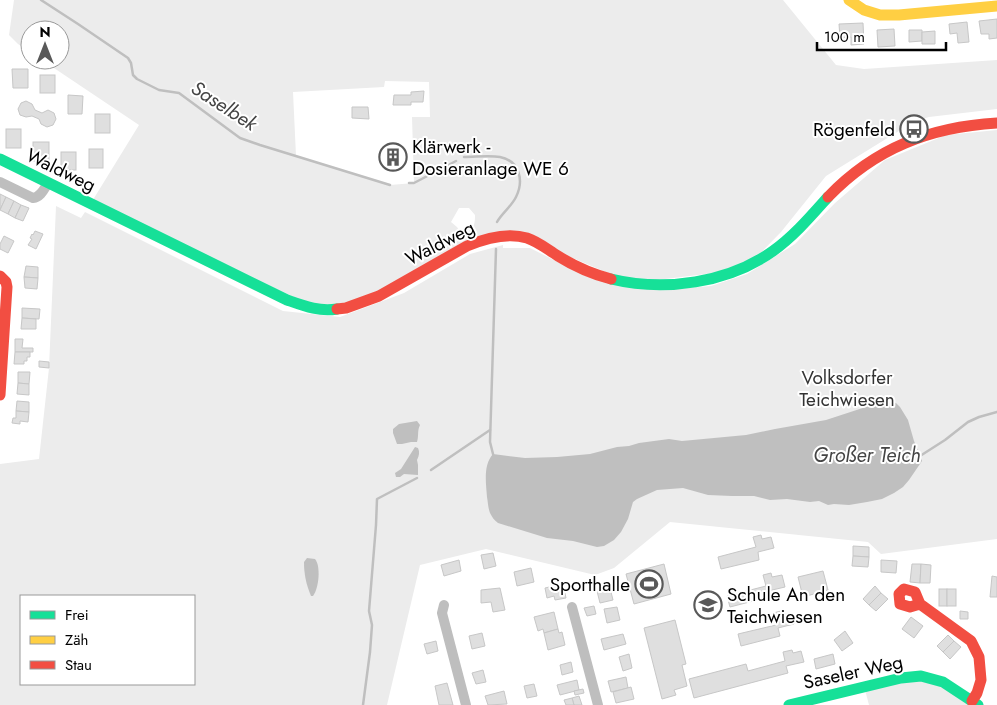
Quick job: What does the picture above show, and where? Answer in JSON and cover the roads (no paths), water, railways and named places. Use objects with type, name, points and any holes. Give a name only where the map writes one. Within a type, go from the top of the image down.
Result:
[{"type":"main road","points":[[849,0],[864,10],[880,15],[997,6]]},
{"type":"main road","name":"Waldweg","points":[[0,160],[287,300],[310,308],[334,310],[346,308],[379,296],[467,246],[496,236],[516,236],[530,240],[587,272],[620,282],[648,284],[686,283],[722,276],[758,262],[780,247],[845,180],[883,154],[916,138],[934,132],[997,123]]},
{"type":"main road","points":[[0,395],[7,287],[6,282],[1,277]]},
{"type":"main road","points":[[920,604],[971,641],[979,657],[981,680],[975,703]]},
{"type":"main road","name":"Saseler Weg","points":[[791,705],[901,678],[921,676],[943,682],[975,703]]},
{"type":"street","points":[[0,182],[33,198],[38,197],[48,183]]},
{"type":"street","points":[[444,605],[442,613],[466,705]]},
{"type":"street","points":[[572,607],[598,705]]},
{"type":"water","name":"Großer Teich","points":[[881,402],[896,403],[900,407],[908,420],[922,461],[903,487],[882,499],[849,505],[828,505],[819,501],[770,500],[754,496],[708,495],[683,488],[657,490],[633,502],[628,519],[621,532],[614,540],[604,546],[597,547],[573,541],[547,538],[498,523],[489,511],[486,474],[488,463],[493,454],[525,458],[557,457],[590,454],[617,447],[669,439],[682,441],[746,435],[826,420]]},
{"type":"water","points":[[417,421],[420,425],[417,442],[397,444],[393,429],[399,424]]},
{"type":"water","points":[[415,447],[419,451],[417,460],[418,475],[404,474],[396,477],[395,473],[401,469]]},
{"type":"water","points":[[307,558],[315,559],[319,572],[318,583],[313,596],[309,592],[305,575],[304,562]]},
{"type":"waterway","name":"Saselbek","points":[[41,0],[128,58],[133,75],[137,79],[159,90],[179,93],[240,138],[390,185]]},
{"type":"waterway","name":"Saselbek","points":[[464,157],[500,157],[507,159],[516,167],[520,178],[518,191],[514,201],[497,222]]},
{"type":"waterway","name":"Saselbek","points":[[409,183],[414,183],[456,161]]},
{"type":"waterway","name":"Saselbek","points":[[493,454],[490,442],[496,249]]},
{"type":"waterway","name":"Saselbek","points":[[920,456],[968,422],[997,412]]},
{"type":"waterway","points":[[431,470],[490,430]]},
{"type":"waterway","points":[[363,705],[372,625],[369,611],[377,499],[417,478]]},
{"type":"place","name":"Rögenfeld","points":[[914,129]]},
{"type":"place","name":"Klärwerk - Dosieranlage WE 6","points":[[393,157]]},
{"type":"place","name":"Sporthalle","points":[[649,584]]},
{"type":"place","name":"Schule An den Teichwiesen","points":[[708,605]]},
{"type":"park label","name":"Volksdorfer Teichwiesen","points":[[847,388]]}]
